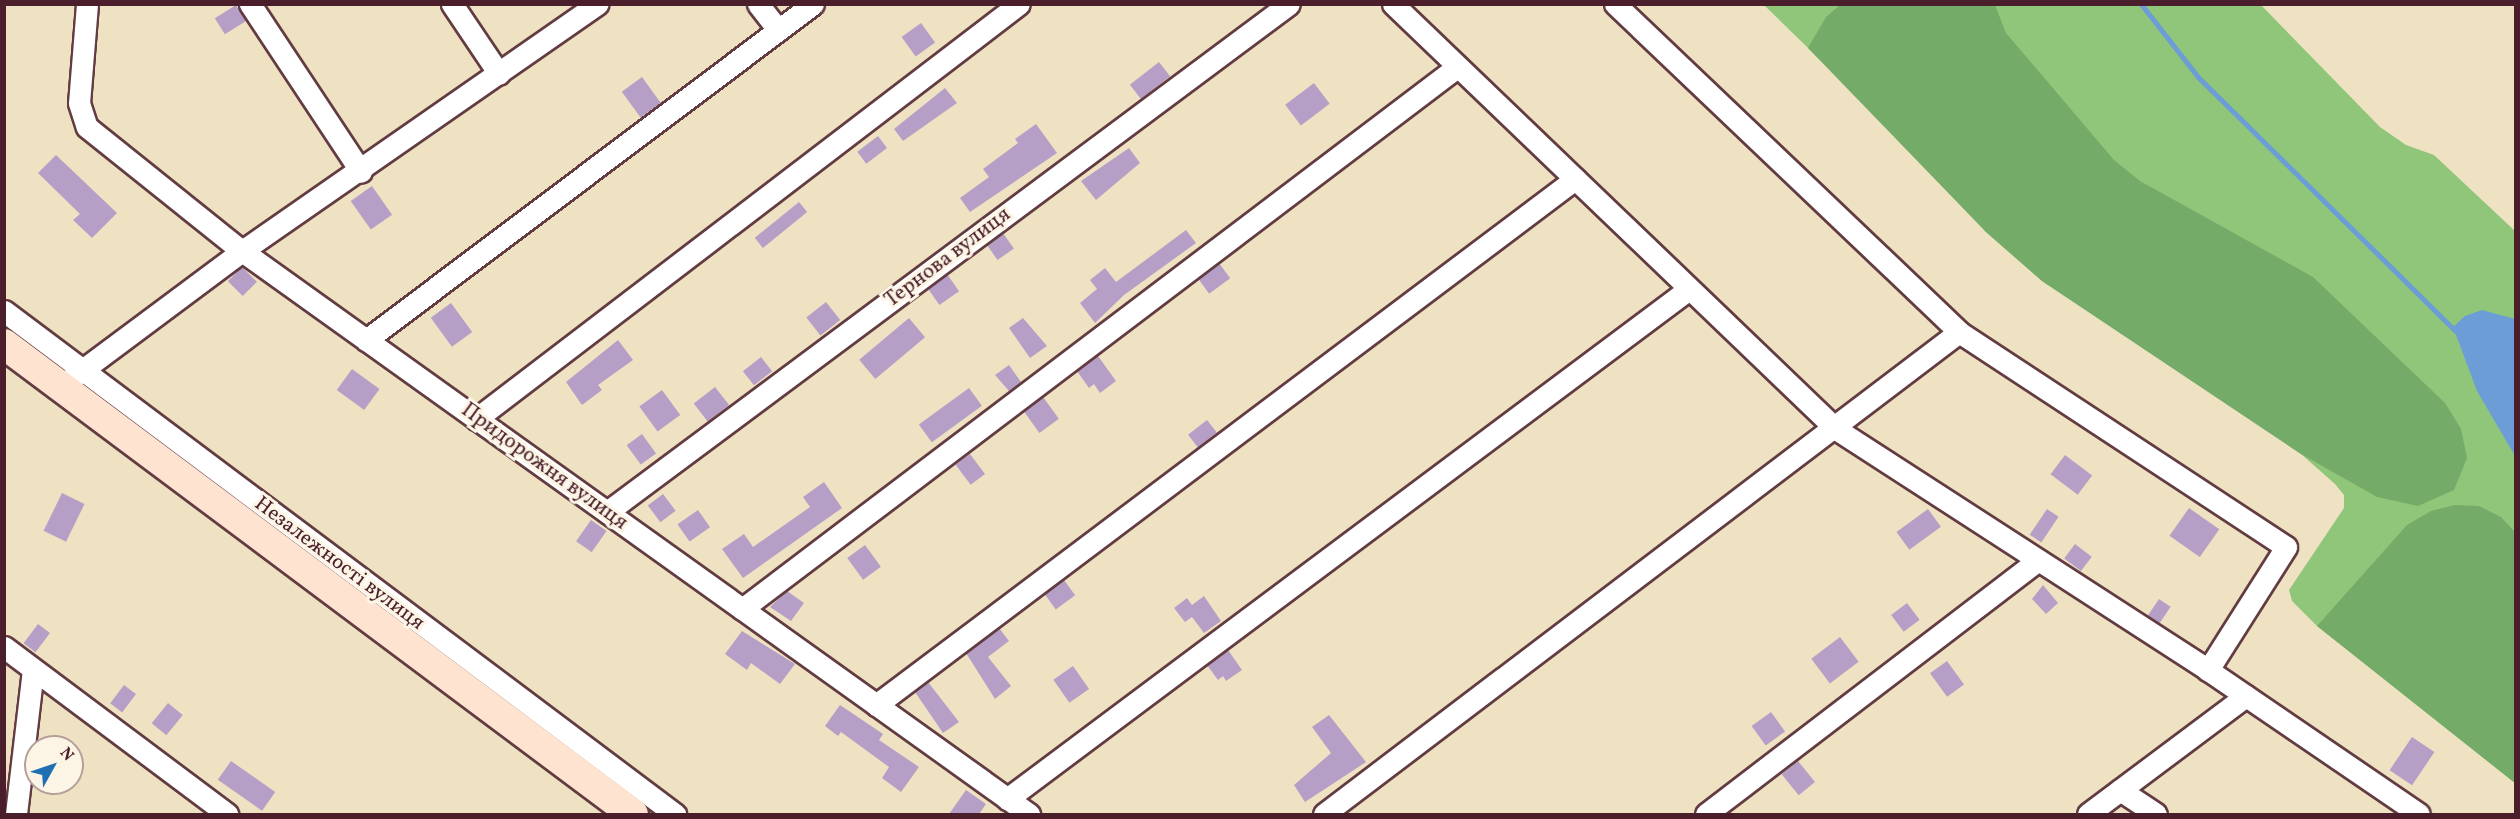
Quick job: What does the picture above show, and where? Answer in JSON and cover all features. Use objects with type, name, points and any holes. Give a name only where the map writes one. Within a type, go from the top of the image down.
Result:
[{"type":"main road","points":[[4,344],[71,379],[633,814]]},
{"type":"street","name":"Придорожня вулиця","points":[[87,4],[79,103],[87,128],[242,251],[1029,814]]},
{"type":"street","points":[[250,4],[361,172]]},
{"type":"street","points":[[452,4],[499,74]]},
{"type":"street","points":[[71,379],[242,251],[361,172],[598,4]]},
{"type":"street","points":[[758,4],[778,30]]},
{"type":"street","points":[[366,340],[813,4]]},
{"type":"street","points":[[476,419],[1019,4]]},
{"type":"street","name":"Тернова вулиця","points":[[607,512],[1289,4]]},
{"type":"street","points":[[1393,4],[1836,429],[2208,670],[2419,814]]},
{"type":"street","points":[[1615,4],[1959,332],[2286,547],[2208,670]]},
{"type":"street","points":[[742,609],[1457,67]]},
{"type":"street","points":[[876,705],[1575,179]]},
{"type":"street","points":[[1007,799],[1689,289]]},
{"type":"street","name":"Незалежності вулиця","points":[[4,311],[71,379],[675,814]]},
{"type":"street","points":[[1324,814],[1836,429],[1959,332]]},
{"type":"street","points":[[1706,814],[2038,560]]},
{"type":"street","points":[[4,647],[219,812]]},
{"type":"street","points":[[16,814],[33,670]]},
{"type":"street","points":[[2088,814],[2246,696]]},
{"type":"street","points":[[2120,790],[2156,814]]},
{"type":"green space","points":[[1764,5],[2261,5],[2380,127],[2406,145],[2434,155],[2515,231],[2515,783],[2317,626],[2292,601],[2289,590],[2344,508],[2344,495],[2335,484],[2301,454],[2042,281],[1986,232],[1882,120]]},
{"type":"green space","points":[[1840,5],[1995,5],[2006,33],[2114,160],[2140,181],[2313,277],[2445,403],[2461,429],[2467,458],[2454,490],[2418,506],[2377,497],[2301,454],[2042,281],[1986,232],[1808,48],[1826,17]]},
{"type":"green space","points":[[2455,505],[2479,506],[2501,517],[2515,532],[2515,783],[2317,626],[2407,525],[2431,511]]},
{"type":"water","points":[[2482,310],[2515,319],[2515,456],[2477,391],[2453,327],[2465,316]]},
{"type":"building","points":[[236,5],[246,21],[225,34],[215,18]]},
{"type":"building","points":[[921,23],[935,42],[916,57],[902,37]]},
{"type":"building","points":[[1159,62],[1170,76],[1141,99],[1130,85]]},
{"type":"building","points":[[642,77],[661,103],[641,118],[622,92]]},
{"type":"building","points":[[1314,83],[1330,104],[1301,125],[1285,105]]},
{"type":"building","points":[[945,88],[957,103],[903,141],[894,129]]},
{"type":"building","points":[[1036,124],[1057,153],[970,212],[960,198],[989,177],[983,169],[1018,143],[1015,139]]},
{"type":"building","points":[[878,136],[887,148],[866,164],[857,152]]},
{"type":"building","points":[[1129,148],[1140,163],[1096,200],[1081,181]]},
{"type":"building","points":[[56,155],[117,213],[92,238],[73,220],[80,214],[38,173]]},
{"type":"building","points":[[372,186],[392,215],[371,230],[351,201]]},
{"type":"building","points":[[799,202],[807,212],[763,248],[755,238]]},
{"type":"building","points":[[1186,230],[1196,243],[1124,295],[1095,323],[1080,303],[1097,289],[1090,280],[1105,268],[1116,282]]},
{"type":"building","points":[[1003,233],[1014,249],[998,260],[987,244]]},
{"type":"building","points":[[1219,263],[1230,278],[1209,294],[1198,278]]},
{"type":"building","points":[[242,267],[257,282],[243,296],[228,281]]},
{"type":"building","points":[[947,274],[959,291],[939,305],[927,288]]},
{"type":"building","points":[[826,302],[840,320],[820,336],[806,317]]},
{"type":"building","points":[[451,303],[472,332],[452,347],[431,318]]},
{"type":"building","points":[[909,318],[925,337],[875,379],[859,360]]},
{"type":"building","points":[[1023,318],[1047,346],[1030,358],[1009,328]]},
{"type":"building","points":[[618,340],[633,360],[598,385],[602,390],[582,405],[566,382]]},
{"type":"building","points":[[1098,356],[1116,381],[1100,393],[1094,384],[1089,388],[1077,371]]},
{"type":"building","points":[[761,357],[772,371],[754,385],[743,371]]},
{"type":"building","points":[[1009,365],[1021,382],[1009,391],[995,375]]},
{"type":"building","points":[[352,369],[380,389],[364,410],[337,390]]},
{"type":"building","points":[[715,387],[729,405],[708,422],[694,404]]},
{"type":"building","points":[[969,388],[982,406],[932,442],[919,424]]},
{"type":"building","points":[[662,390],[680,415],[658,432],[639,406]]},
{"type":"building","points":[[1043,397],[1059,419],[1039,433],[1024,411]]},
{"type":"building","points":[[1207,420],[1217,433],[1198,447],[1188,435]]},
{"type":"building","points":[[642,434],[656,453],[641,465],[627,445]]},
{"type":"building","points":[[970,454],[985,474],[971,485],[956,465]]},
{"type":"building","points":[[2065,455],[2092,475],[2078,495],[2051,474]]},
{"type":"building","points":[[824,482],[842,508],[743,578],[722,549],[744,534],[753,547],[810,507],[803,497]]},
{"type":"building","points":[[62,493],[84,504],[66,542],[44,531]]},
{"type":"building","points":[[663,494],[676,511],[660,522],[648,505]]},
{"type":"building","points":[[2189,508],[2219,529],[2200,557],[2169,536]]},
{"type":"building","points":[[1928,509],[1941,527],[1909,550],[1896,532]]},
{"type":"building","points":[[2047,509],[2059,517],[2041,543],[2030,535]]},
{"type":"building","points":[[698,510],[710,527],[690,542],[678,524]]},
{"type":"building","points":[[591,520],[607,531],[592,552],[576,541]]},
{"type":"building","points":[[2075,544],[2092,557],[2081,571],[2064,558]]},
{"type":"building","points":[[865,545],[881,567],[863,580],[847,558]]},
{"type":"building","points":[[1064,580],[1075,595],[1056,609],[1045,594]]},
{"type":"building","points":[[2043,585],[2058,603],[2046,614],[2032,599]]},
{"type":"building","points":[[787,591],[804,603],[791,621],[770,607]]},
{"type":"building","points":[[1204,596],[1221,621],[1204,633],[1192,617],[1185,622],[1174,608],[1187,598],[1192,605]]},
{"type":"building","points":[[2159,599],[2171,607],[2159,623],[2148,616]]},
{"type":"building","points":[[1907,603],[1920,620],[1904,632],[1891,615]]},
{"type":"building","points":[[38,624],[50,633],[36,652],[24,643]]},
{"type":"building","points":[[999,628],[1009,641],[988,657],[1011,686],[995,699],[966,653]]},
{"type":"building","points":[[742,631],[795,664],[780,684],[751,663],[747,670],[725,654]]},
{"type":"building","points":[[1840,637],[1859,662],[1830,683],[1811,659]]},
{"type":"building","points":[[1228,650],[1242,670],[1226,681],[1223,676],[1218,680],[1207,665]]},
{"type":"building","points":[[1947,661],[1964,684],[1947,697],[1930,673]]},
{"type":"building","points":[[1073,666],[1089,689],[1069,703],[1053,680]]},
{"type":"building","points":[[928,682],[959,722],[943,733],[915,692]]},
{"type":"building","points":[[124,685],[136,694],[122,712],[110,703]]},
{"type":"building","points":[[168,703],[183,715],[166,735],[152,723]]},
{"type":"building","points":[[840,705],[883,734],[879,740],[919,767],[901,792],[882,778],[889,767],[841,732],[838,736],[825,726]]},
{"type":"building","points":[[1771,712],[1785,731],[1766,746],[1752,726]]},
{"type":"building","points":[[1329,715],[1366,762],[1305,802],[1294,785],[1331,753],[1312,727]]},
{"type":"building","points":[[2412,737],[2434,752],[2412,785],[2390,770]]},
{"type":"building","points":[[231,761],[275,792],[262,811],[218,780]]},
{"type":"building","points":[[1798,761],[1815,782],[1799,795],[1782,774]]},
{"type":"building","points":[[966,790],[986,804],[979,814],[949,814]]},
{"type":"waterway","points":[[2141,4],[2198,77],[2456,331]]}]
